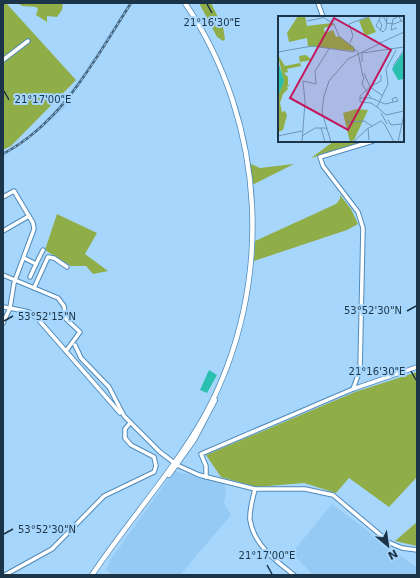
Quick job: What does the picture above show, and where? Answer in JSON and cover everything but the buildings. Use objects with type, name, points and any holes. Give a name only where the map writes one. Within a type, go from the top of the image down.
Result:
[{"type":"main road","points":[[92,575],[104,564],[175,464],[192,437],[213,397],[239,331],[246,296],[253,236],[248,166],[241,129],[230,93],[216,58],[185,3]]},
{"type":"street","points":[[318,3],[323,16]]},
{"type":"street","points":[[3,60],[28,41]]},
{"type":"street","points":[[353,389],[360,370],[363,228],[358,212],[323,166],[320,157],[370,142]]},
{"type":"street","points":[[3,197],[14,191],[33,223],[34,234],[15,280],[10,308],[3,323]]},
{"type":"street","points":[[3,231],[29,216]]},
{"type":"street","points":[[30,278],[43,250]]},
{"type":"street","points":[[34,288],[48,257],[54,258],[67,267]]},
{"type":"street","points":[[24,258],[36,264]]},
{"type":"street","points":[[3,275],[60,300],[64,306],[66,319],[80,332],[66,351]]},
{"type":"street","points":[[3,307],[32,314],[130,423],[175,464],[206,477],[255,488],[305,489],[333,496],[390,543],[402,548],[417,550]]},
{"type":"street","points":[[75,345],[82,358],[109,387],[124,416]]},
{"type":"street","points":[[206,477],[206,466],[201,454],[353,389],[417,367]]},
{"type":"street","points":[[5,575],[52,548],[104,496],[154,472],[156,466],[154,457],[131,445],[124,438],[125,429],[130,423]]},
{"type":"street","points":[[255,488],[250,519],[258,542],[266,552],[294,575]]},
{"type":"shaded area","points":[[3,3],[6,3],[76,80],[11,146],[3,150]]},
{"type":"shaded area","points":[[18,3],[63,3],[62,10],[57,17],[47,16],[47,22],[36,15],[38,9],[36,7],[22,6]]},
{"type":"shaded area","points":[[129,3],[133,3],[63,109],[39,131],[3,155],[3,152],[28,137],[59,107],[85,71]]},
{"type":"shaded area","points":[[199,3],[211,3],[223,27],[225,39],[223,41],[217,37]]},
{"type":"shaded area","points":[[333,142],[365,142],[311,158]]},
{"type":"shaded area","points":[[249,163],[260,168],[294,164],[252,185]]},
{"type":"shaded area","points":[[340,195],[351,209],[358,224],[347,230],[254,261],[255,241],[336,204],[340,199]]},
{"type":"shaded area","points":[[57,214],[97,233],[85,254],[108,271],[93,274],[86,266],[71,266],[45,250]]},
{"type":"shaded area","points":[[209,370],[217,375],[207,393],[200,390]]},
{"type":"shaded area","points":[[417,372],[417,477],[389,507],[349,478],[336,493],[304,483],[256,487],[221,477],[206,455],[355,392]]},
{"type":"shaded area","points":[[174,471],[224,484],[226,492],[224,503],[231,515],[180,575],[113,575],[106,570],[111,559]]},
{"type":"shaded area","points":[[332,504],[417,568],[417,575],[313,575],[292,553]]},
{"type":"shaded area","points":[[417,522],[417,546],[395,541]]},
{"type":"railway","points":[[3,154],[25,140],[44,124],[61,106],[91,67],[131,3]]}]
